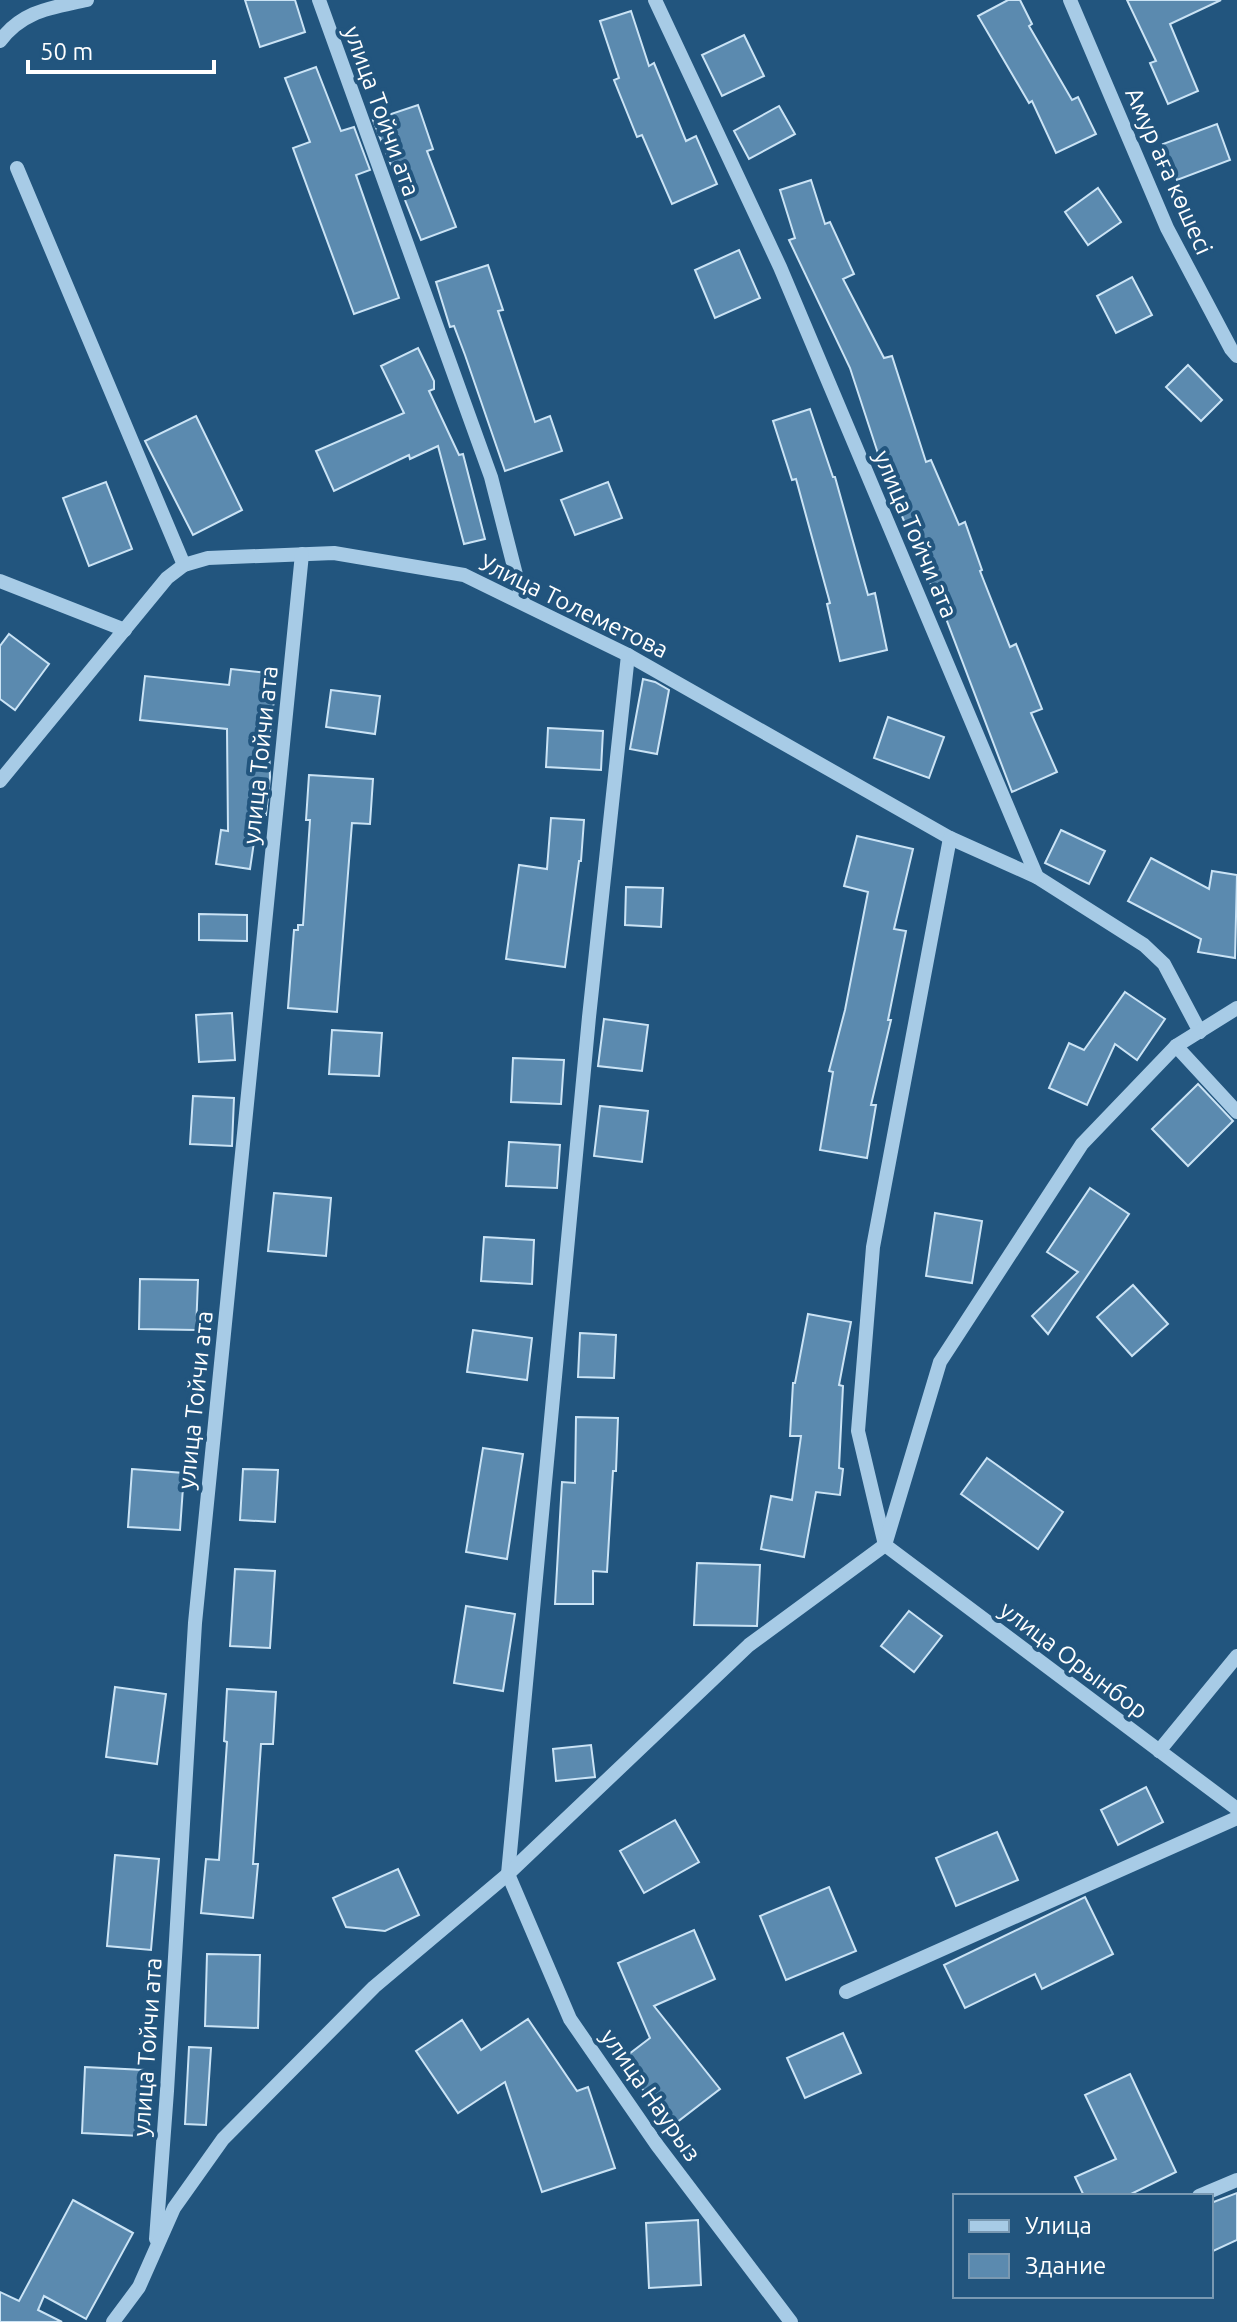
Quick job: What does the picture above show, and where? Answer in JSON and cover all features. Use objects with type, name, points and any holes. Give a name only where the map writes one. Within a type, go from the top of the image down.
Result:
[{"type":"street","points":[[0,41],[6,32],[32,12],[87,0]]},
{"type":"street","name":"улица Тойчи ата","points":[[319,0],[491,477],[523,602]]},
{"type":"street","name":"улица Тойчи ата","points":[[655,0],[780,267],[1037,877]]},
{"type":"street","name":"Амур аға көшесі","points":[[1070,0],[1167,228],[1237,356]]},
{"type":"street","points":[[0,781],[167,578],[184,565],[17,168]]},
{"type":"street","name":"Улица Толеметова","points":[[184,565],[208,558],[334,553],[464,575],[628,655],[950,838],[1037,877]]},
{"type":"street","name":"улица Тойчи ата","points":[[155,2251],[195,1623],[302,554]]},
{"type":"street","points":[[0,581],[125,630]]},
{"type":"street","points":[[508,1874],[589,1017],[628,655]]},
{"type":"street","points":[[885,1545],[858,1431],[873,1247],[950,838]]},
{"type":"street","points":[[1037,877],[1144,945],[1164,964],[1200,1032]]},
{"type":"street","points":[[113,2322],[139,2287],[174,2208],[223,2139],[374,1987],[508,1874],[749,1645],[885,1545],[940,1362],[1082,1144],[1176,1046],[1237,1008]]},
{"type":"street","points":[[1176,1046],[1237,1112]]},
{"type":"street","name":"улица Орынбор","points":[[885,1545],[1237,1809]]},
{"type":"street","points":[[1159,1751],[1237,1656]]},
{"type":"street","points":[[846,1992],[1237,1818]]},
{"type":"street","name":"улица Наурыз","points":[[508,1874],[570,2019],[657,2145],[791,2322]]},
{"type":"street","points":[[1204,2194],[1237,2180]]},
{"type":"building","points":[[245,0],[295,0],[305,32],[260,47]]},
{"type":"building","points":[[1008,0],[1020,0],[1032,24],[1029,26],[1072,100],[1078,97],[1096,134],[1056,153],[1032,101],[1029,103],[978,16]]},
{"type":"building","points":[[1127,0],[1221,0],[1170,24],[1198,91],[1168,104],[1150,63],[1156,61]]},
{"type":"building","points":[[631,11],[649,66],[654,63],[686,141],[696,136],[717,184],[672,204],[642,135],[637,137],[614,80],[619,78],[600,21]]},
{"type":"building","points":[[744,35],[764,76],[722,96],[702,55]]},
{"type":"building","points":[[316,67],[341,131],[354,127],[370,170],[356,175],[399,298],[354,314],[293,148],[310,142],[285,78]]},
{"type":"building","points":[[418,105],[433,149],[427,151],[456,227],[421,240],[373,120]]},
{"type":"building","points":[[779,106],[795,134],[749,159],[734,131]]},
{"type":"building","points":[[1217,124],[1230,160],[1177,180],[1163,144]]},
{"type":"building","points":[[811,180],[825,224],[830,222],[854,274],[843,279],[884,358],[892,356],[926,462],[931,460],[959,525],[965,522],[980,571],[1010,647],[1016,644],[1042,709],[1031,713],[1057,772],[1012,792],[910,527],[907,528],[887,481],[850,368],[789,240],[795,238],[780,190]]},
{"type":"building","points":[[1098,188],[1121,222],[1088,245],[1065,212]]},
{"type":"building","points":[[739,250],[760,298],[715,318],[695,270]]},
{"type":"building","points":[[488,265],[503,310],[498,311],[535,422],[550,416],[562,451],[505,471],[436,282]]},
{"type":"building","points":[[1132,277],[1152,315],[1116,333],[1097,296]]},
{"type":"building","points":[[418,348],[434,381],[434,389],[429,391],[459,455],[463,454],[485,539],[464,544],[438,446],[410,459],[409,455],[334,491],[316,451],[404,413],[381,366]]},
{"type":"building","points":[[1188,365],[1222,400],[1201,421],[1166,387]]},
{"type":"building","points":[[810,409],[835,477],[868,595],[875,593],[887,650],[840,661],[827,604],[830,603],[796,479],[792,480],[773,421]]},
{"type":"building","points":[[196,416],[242,510],[193,535],[145,441]]},
{"type":"building","points":[[106,482],[132,549],[89,566],[63,498]]},
{"type":"building","points":[[608,482],[622,518],[575,535],[561,500]]},
{"type":"building","points":[[9,634],[49,664],[15,710],[0,699],[0,646]]},
{"type":"building","points":[[231,669],[277,674],[269,741],[270,777],[266,815],[258,815],[250,869],[216,864],[221,830],[228,831],[227,729],[140,720],[145,676],[229,685]]},
{"type":"building","points":[[643,679],[669,690],[657,754],[630,749]]},
{"type":"building","points":[[331,690],[380,696],[375,734],[326,727]]},
{"type":"building","points":[[888,717],[944,737],[929,778],[874,758]]},
{"type":"building","points":[[548,728],[603,731],[601,770],[546,767]]},
{"type":"building","points":[[309,775],[373,779],[370,824],[352,823],[337,1012],[288,1008],[294,930],[298,930],[298,925],[303,925],[310,820],[306,820]]},
{"type":"building","points":[[551,818],[584,820],[565,967],[506,959],[519,865],[547,869]]},
{"type":"building","points":[[1061,830],[1105,851],[1089,884],[1045,863]]},
{"type":"building","points":[[857,836],[913,849],[894,929],[906,931],[888,1020],[891,1020],[871,1105],[876,1105],[867,1158],[820,1150],[833,1072],[829,1071],[845,1010],[868,892],[844,886]]},
{"type":"building","points":[[1151,858],[1209,889],[1212,871],[1237,875],[1235,958],[1198,952],[1201,939],[1128,901]]},
{"type":"building","points":[[626,887],[663,888],[661,927],[625,925]]},
{"type":"building","points":[[199,914],[247,915],[247,941],[199,940]]},
{"type":"building","points":[[1125,992],[1165,1019],[1137,1060],[1115,1044],[1087,1105],[1049,1088],[1069,1043],[1084,1050]]},
{"type":"building","points":[[232,1013],[235,1060],[199,1062],[196,1015]]},
{"type":"building","points":[[604,1019],[648,1025],[642,1071],[598,1066]]},
{"type":"building","points":[[332,1030],[382,1033],[379,1076],[329,1074]]},
{"type":"building","points":[[513,1058],[564,1060],[561,1104],[511,1102]]},
{"type":"building","points":[[1198,1084],[1233,1121],[1188,1166],[1152,1129]]},
{"type":"building","points":[[193,1096],[234,1098],[232,1146],[190,1144]]},
{"type":"building","points":[[600,1106],[648,1111],[642,1162],[594,1156]]},
{"type":"building","points":[[509,1142],[560,1145],[557,1188],[506,1186]]},
{"type":"building","points":[[1090,1188],[1129,1214],[1048,1334],[1032,1316],[1078,1272],[1047,1252]]},
{"type":"building","points":[[274,1193],[331,1198],[326,1256],[268,1251]]},
{"type":"building","points":[[935,1213],[982,1221],[972,1283],[926,1276]]},
{"type":"building","points":[[484,1237],[534,1240],[532,1284],[481,1281]]},
{"type":"building","points":[[140,1279],[198,1280],[196,1330],[139,1329]]},
{"type":"building","points":[[1133,1285],[1168,1324],[1132,1356],[1097,1317]]},
{"type":"building","points":[[808,1314],[851,1322],[839,1385],[843,1386],[840,1495],[816,1492],[804,1557],[761,1549],[771,1496],[792,1500],[801,1436],[790,1436],[793,1383]]},
{"type":"building","points":[[473,1330],[532,1338],[527,1380],[467,1372]]},
{"type":"building","points":[[580,1333],[616,1335],[614,1378],[578,1377]]},
{"type":"building","points":[[576,1417],[618,1418],[607,1572],[593,1571],[593,1604],[555,1604],[562,1482],[575,1483]]},
{"type":"building","points":[[483,1448],[523,1454],[507,1559],[466,1552]]},
{"type":"building","points":[[987,1458],[1063,1512],[1038,1549],[961,1494]]},
{"type":"building","points":[[132,1469],[184,1473],[180,1530],[128,1527]]},
{"type":"building","points":[[243,1469],[278,1470],[275,1522],[240,1520]]},
{"type":"building","points":[[697,1563],[760,1565],[757,1626],[694,1625]]},
{"type":"building","points":[[235,1569],[275,1571],[270,1648],[230,1646]]},
{"type":"building","points":[[466,1606],[515,1614],[503,1691],[454,1683]]},
{"type":"building","points":[[909,1611],[942,1636],[914,1672],[881,1646]]},
{"type":"building","points":[[115,1687],[166,1694],[157,1764],[106,1757]]},
{"type":"building","points":[[227,1689],[276,1692],[273,1744],[261,1744],[253,1864],[258,1864],[253,1918],[201,1913],[206,1859],[219,1860],[227,1742],[224,1741]]},
{"type":"building","points":[[591,1745],[595,1777],[556,1781],[553,1749]]},
{"type":"building","points":[[1146,1787],[1163,1822],[1118,1845],[1101,1810]]},
{"type":"building","points":[[675,1820],[699,1862],[644,1893],[620,1851]]},
{"type":"building","points":[[997,1832],[1018,1880],[956,1906],[936,1858]]},
{"type":"building","points":[[115,1855],[159,1859],[151,1950],[107,1946]]},
{"type":"building","points":[[398,1869],[419,1915],[385,1931],[346,1927],[333,1898]]},
{"type":"building","points":[[829,1887],[856,1951],[786,1980],[760,1916]]},
{"type":"building","points":[[1085,1897],[1113,1954],[1042,1989],[1035,1974],[965,2008],[944,1965]]},
{"type":"building","points":[[694,1930],[715,1979],[654,2006],[720,2089],[672,2126],[620,2061],[650,2038],[618,1963]]},
{"type":"building","points":[[207,1954],[260,1955],[258,2028],[205,2026]]},
{"type":"building","points":[[528,2019],[577,2091],[588,2087],[615,2168],[542,2192],[505,2082],[458,2113],[416,2051],[462,2020],[481,2050]]},
{"type":"building","points":[[843,2033],[861,2073],[805,2098],[787,2058]]},
{"type":"building","points":[[189,2047],[211,2048],[206,2125],[185,2124]]},
{"type":"building","points":[[85,2067],[144,2070],[140,2136],[82,2133]]},
{"type":"building","points":[[1130,2074],[1176,2172],[1131,2194],[1083,2194],[1075,2177],[1116,2159],[1085,2095]]},
{"type":"building","points":[[1237,2193],[1237,2240],[1213,2251],[1213,2202]]},
{"type":"building","points":[[73,2200],[133,2233],[86,2319],[44,2296],[38,2310],[62,2322],[0,2322],[0,2292],[19,2301]]},
{"type":"building","points":[[698,2220],[701,2285],[649,2288],[646,2223]]}]
